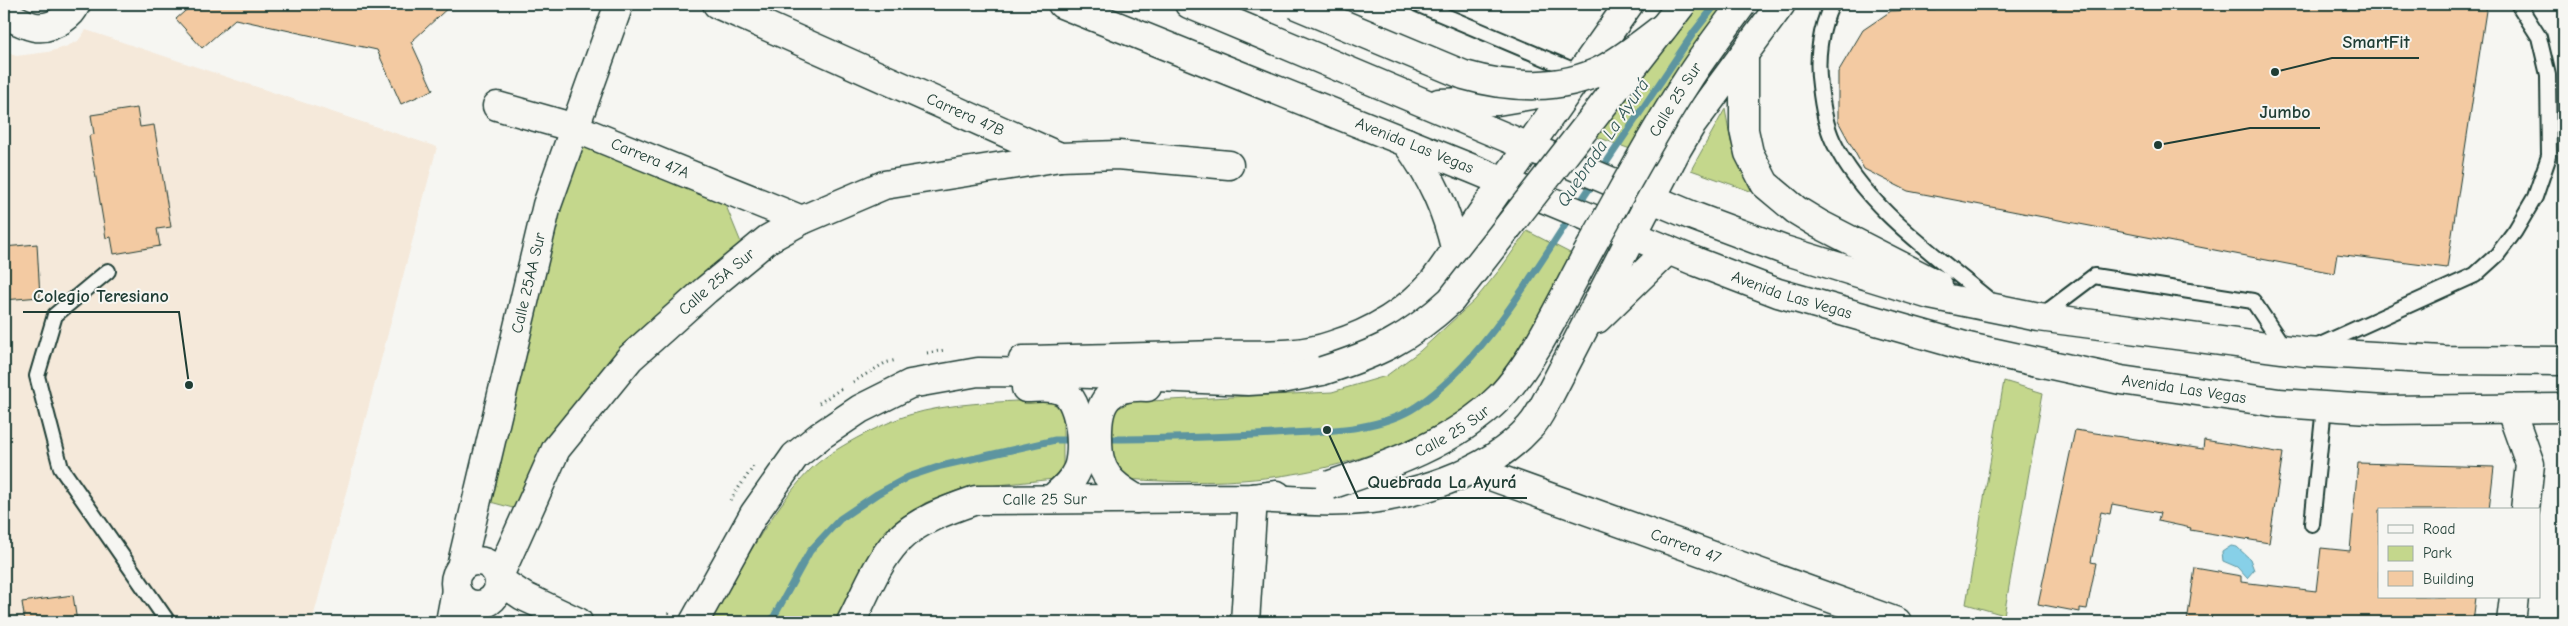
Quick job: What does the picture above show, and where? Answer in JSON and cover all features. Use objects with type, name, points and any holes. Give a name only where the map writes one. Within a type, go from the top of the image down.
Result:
[{"type":"main road","points":[[4,13],[27,26],[52,27],[73,11],[76,4]]},
{"type":"main road","name":"Calle 25AA Sur","points":[[459,579],[547,205],[619,4]]},
{"type":"main road","name":"Carrera 47B","points":[[717,4],[1060,157],[1118,156],[1230,165]]},
{"type":"main road","name":"Avenida Las Vegas","points":[[1062,4],[1778,293],[1968,347],[2121,380],[2279,403],[2384,410],[2564,408]]},
{"type":"main road","points":[[1189,4],[1428,102],[1651,198],[1802,256],[1880,281],[1990,308],[2039,317],[2295,350],[2442,360],[2564,361]]},
{"type":"main road","points":[[1294,4],[1464,75],[1490,83],[1519,86],[1568,81],[1591,75],[1620,60],[1664,27]]},
{"type":"main road","points":[[694,622],[754,514],[795,456],[820,436],[860,409],[910,384],[947,369],[988,362],[1285,354],[1332,346],[1368,331],[1402,312],[1419,299],[1456,252],[1528,145],[1629,4]]},
{"type":"main road","points":[[910,384],[978,372],[1067,372],[1248,381],[1282,379],[1322,371],[1389,346],[1412,332],[1451,300],[1682,4]]},
{"type":"main road","name":"Calle 25 Sur","points":[[851,622],[884,558],[898,540],[914,528],[940,514],[976,500],[1253,498],[1330,484],[1384,467],[1466,426],[1500,397],[1527,362],[1652,138],[1688,80],[1742,4]]},
{"type":"main road","points":[[1245,622],[1253,498],[1348,501],[1385,497],[1445,481],[1474,470],[1512,444],[1532,426],[1690,127],[1781,4]]},
{"type":"main road","points":[[1744,56],[1744,130],[1749,153],[1766,184],[1796,210],[1819,224],[1990,308]]},
{"type":"main road","points":[[1428,102],[1497,101],[1575,80]]},
{"type":"main road","name":"Carrera 47A","points":[[497,106],[575,128],[802,220]]},
{"type":"main road","points":[[1406,142],[1426,170],[1442,201],[1456,252]]},
{"type":"main road","name":"Calle 25A Sur","points":[[490,596],[556,449],[630,358],[706,290],[768,239],[802,220],[884,185],[1060,157]]},
{"type":"main road","points":[[1579,336],[1668,250]]},
{"type":"main road","points":[[1136,499],[1109,479],[1089,455],[1088,422],[1106,399],[1115,391],[1128,386],[1224,389],[1322,371]]},
{"type":"main road","points":[[795,456],[867,418],[915,400],[948,394],[1053,388],[1066,393],[1077,412],[1088,422]]},
{"type":"main road","points":[[2510,408],[2530,464],[2525,508]]},
{"type":"main road","points":[[1052,499],[1072,478],[1078,467],[1089,455]]},
{"type":"main road","name":"Carrera 47","points":[[1474,470],[1894,622]]},
{"type":"main road","points":[[450,622],[459,579],[472,561],[485,562],[490,596]]},
{"type":"main road","points":[[459,579],[460,597],[472,604],[490,596],[523,596],[578,622]]},
{"type":"main road","points":[[490,596],[538,622]]},
{"type":"main road","points":[[2511,622],[2514,598]]},
{"type":"lane","points":[[1417,4],[1575,80]]},
{"type":"lane","points":[[1832,4],[1821,39],[1818,70],[1822,104],[1832,139],[1843,160],[1858,180],[1903,228],[1990,308]]},
{"type":"lane","points":[[2039,317],[2094,276],[2253,301],[2295,350],[2475,275],[2497,255],[2515,231],[2534,196],[2549,156],[2548,75],[2539,37],[2518,4]]},
{"type":"lane","points":[[108,271],[55,315],[37,376],[60,468],[168,622]]},
{"type":"lane","points":[[2312,524],[2324,407]]},
{"type":"shaded area","points":[[86,30],[437,147],[312,622],[4,622],[4,50],[16,56],[48,52],[78,41]]},
{"type":"green space","points":[[1693,4],[1738,4],[1633,150],[1597,137]]},
{"type":"green space","points":[[1725,109],[1731,142],[1753,192],[1691,170]]},
{"type":"green space","points":[[580,144],[724,201],[744,250],[600,377],[524,511],[483,500],[533,281]]},
{"type":"green space","points":[[1527,231],[1572,254],[1532,329],[1505,372],[1481,397],[1444,422],[1397,444],[1359,458],[1284,476],[1245,480],[1206,482],[1125,479],[1109,456],[1110,419],[1117,409],[1130,402],[1332,392],[1386,376],[1420,351],[1475,300],[1501,268]]},
{"type":"green space","points":[[2004,381],[2043,393],[2004,615],[1966,604]]},
{"type":"green space","points":[[1051,401],[1063,412],[1063,468],[1054,479],[961,489],[925,503],[889,531],[863,565],[836,622],[710,622],[756,543],[781,505],[810,470],[830,454],[885,424],[924,411],[973,404]]},
{"type":"water","points":[[2231,546],[2237,547],[2250,559],[2254,570],[2247,578],[2237,567],[2223,561],[2222,552]]},
{"type":"building","points":[[193,4],[379,4],[391,6],[394,4],[452,4],[411,42],[433,90],[401,104],[377,50],[235,19],[202,48],[176,19]]},
{"type":"building","points":[[1938,4],[2487,4],[2447,268],[2337,254],[2334,273],[1908,191],[1864,169],[1838,121],[1838,72],[1863,30],[1891,11],[1936,9]]},
{"type":"building","points":[[137,108],[140,127],[154,125],[171,227],[157,229],[160,246],[114,254],[111,237],[106,238],[89,136],[94,134],[91,115]]},
{"type":"building","points":[[37,244],[40,297],[4,300],[4,247]]},
{"type":"building","points":[[2075,430],[2203,449],[2204,440],[2283,453],[2269,543],[2190,530],[2191,528],[2158,521],[2160,513],[2112,504],[2110,514],[2101,512],[2091,562],[2096,563],[2087,609],[2080,608],[2080,612],[2038,604]]},
{"type":"building","points":[[2358,463],[2494,467],[2489,508],[2378,508],[2378,598],[2476,598],[2473,622],[2187,622],[2195,568],[2241,576],[2241,582],[2316,591],[2321,548],[2350,551]]},
{"type":"building","points":[[73,595],[77,622],[25,622],[22,602]]},
{"type":"waterway","name":"Quebrada La Ayurá","points":[[1600,172],[1694,32],[1716,4]]},
{"type":"waterway","name":"Quebrada La Ayurá","points":[[1577,207],[1595,180]]},
{"type":"waterway","name":"Quebrada La Ayurá","points":[[1103,439],[1210,437],[1329,431],[1367,425],[1402,415],[1440,388],[1483,344],[1521,292],[1571,216]]},
{"type":"waterway","name":"Quebrada La Ayurá","points":[[771,622],[810,551],[840,519],[877,494],[908,477],[941,466],[1055,440],[1075,440]]},
{"type":"place","name":"SmartFit","points":[[2275,72]]},
{"type":"place","name":"Jumbo","points":[[2158,145]]},
{"type":"place","name":"Colegio Teresiano","points":[[189,385]]},
{"type":"place","name":"Quebrada La Ayurá","points":[[1327,430]]}]
